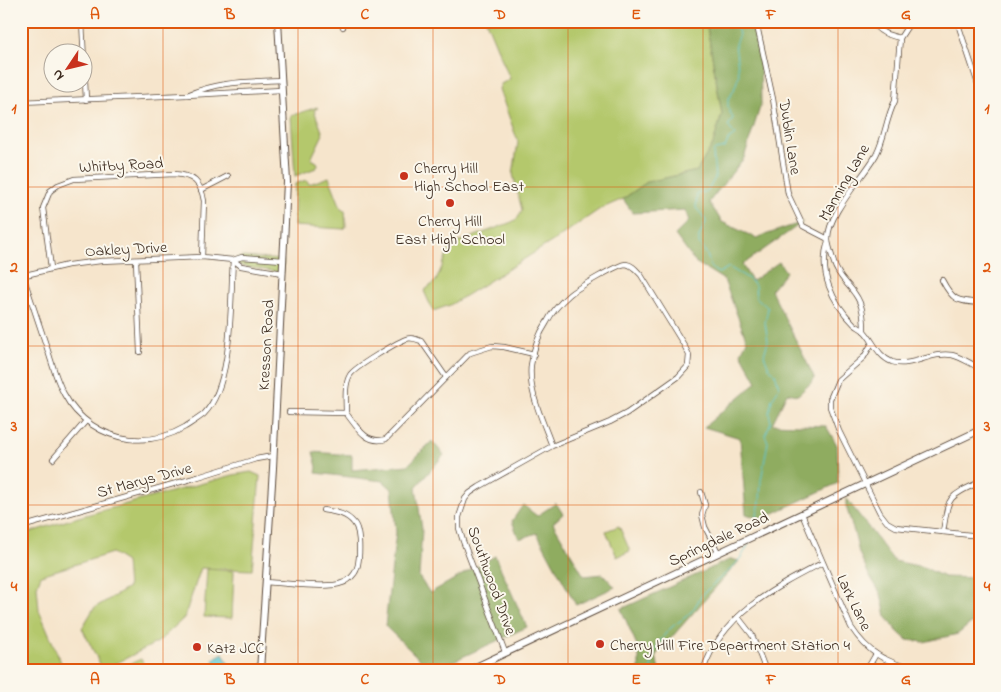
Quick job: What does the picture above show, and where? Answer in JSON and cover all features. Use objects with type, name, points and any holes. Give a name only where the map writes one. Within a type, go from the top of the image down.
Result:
[{"type":"street","points":[[82,21],[86,100]]},
{"type":"street","name":"Kresson Road","points":[[260,671],[274,456],[287,182],[278,21]]},
{"type":"street","points":[[340,21],[343,28]]},
{"type":"street","name":"Dublin Lane","points":[[756,21],[773,99],[788,194],[802,226],[828,240]]},
{"type":"street","points":[[872,21],[878,30],[900,38]]},
{"type":"street","name":"Manning Lane","points":[[910,21],[900,38],[895,101],[890,110],[876,154],[830,223],[824,253],[826,275],[831,295],[856,326],[864,331],[879,352],[892,362],[900,363],[943,354],[953,355],[980,368]]},
{"type":"street","points":[[957,21],[980,90]]},
{"type":"street","points":[[187,95],[219,84],[281,80]]},
{"type":"street","points":[[21,102],[282,90]]},
{"type":"street","name":"Whitby Road","points":[[51,268],[44,208],[50,191],[58,184],[74,179],[174,174],[191,177],[201,190]]},
{"type":"street","points":[[202,257],[204,201],[201,190],[228,176]]},
{"type":"street","name":"Manning Lane","points":[[828,240],[834,263],[844,282],[855,294],[862,307],[864,331]]},
{"type":"street","name":"Oakley Drive","points":[[22,276],[51,268],[101,261],[202,257],[233,260]]},
{"type":"street","points":[[233,260],[242,257],[283,260]]},
{"type":"street","points":[[136,260],[140,352]]},
{"type":"street","points":[[233,260],[241,266],[282,272]]},
{"type":"street","points":[[22,276],[52,365],[64,394],[86,420],[101,430],[114,436],[147,439],[167,436],[203,414],[217,393],[226,364],[233,260]]},
{"type":"street","name":"Southwood Drive","points":[[506,652],[463,541],[459,528],[459,517],[465,499],[479,487],[552,446],[627,413],[678,377],[688,366],[689,355],[641,275],[634,267],[624,264],[619,265],[570,294],[547,320],[531,365],[531,381],[536,403],[552,446]]},
{"type":"street","points":[[942,280],[949,294],[955,300],[980,303]]},
{"type":"street","points":[[446,377],[421,340],[406,339],[351,372],[347,386],[346,413],[366,437],[380,441],[386,438],[470,353],[492,346],[534,354]]},
{"type":"street","points":[[872,343],[864,357],[838,380],[830,399],[830,407],[839,431],[880,513],[886,522],[896,527],[980,536]]},
{"type":"street","points":[[288,412],[346,413]]},
{"type":"street","points":[[53,458],[86,420]]},
{"type":"street","name":"Springdale Road","points":[[467,671],[980,430]]},
{"type":"street","name":"St Marys Drive","points":[[21,527],[256,459],[274,456]]},
{"type":"street","points":[[943,532],[948,502],[957,493],[980,482]]},
{"type":"street","points":[[701,492],[705,505],[702,515],[705,527],[718,552]]},
{"type":"street","points":[[266,582],[334,586],[346,581],[354,574],[357,568],[360,536],[358,528],[344,514],[323,510]]},
{"type":"street","name":"Lark Lane","points":[[802,514],[851,627],[860,641],[888,661],[917,671]]},
{"type":"street","points":[[703,671],[724,630],[738,617],[766,593],[822,563]]},
{"type":"street","points":[[738,617],[752,635],[766,671]]},
{"type":"street","points":[[866,671],[876,654]]},
{"type":"green space","points":[[486,21],[706,21],[722,114],[713,144],[697,171],[647,182],[623,199],[600,209],[553,241],[450,305],[433,311],[424,291],[436,281],[451,245],[512,222],[518,218],[522,210],[513,174],[518,142],[499,89],[501,84],[510,79]]},
{"type":"green space","points":[[706,21],[753,21],[760,52],[761,104],[744,158],[709,202],[722,222],[756,238],[803,222],[742,265],[752,281],[779,262],[786,272],[771,290],[815,379],[798,395],[787,393],[772,424],[826,426],[837,445],[838,483],[761,519],[746,514],[740,438],[704,427],[757,382],[741,353],[747,341],[724,280],[695,262],[675,235],[689,221],[685,210],[633,213],[623,199],[647,182],[697,171],[713,144],[722,114]]},
{"type":"green space","points":[[317,107],[314,110],[323,134],[311,159],[317,162],[318,166],[295,176],[291,116]]},
{"type":"green space","points":[[329,177],[342,210],[345,210],[346,227],[344,229],[294,226],[295,184],[306,180],[309,184]]},
{"type":"green space","points":[[242,257],[283,260],[283,273],[241,266],[233,260]]},
{"type":"green space","points":[[21,405],[30,423],[21,435]]},
{"type":"green space","points":[[432,441],[444,455],[416,487],[422,529],[419,577],[430,593],[495,556],[527,627],[432,671],[385,626],[396,532],[392,489],[383,481],[316,473],[317,467],[313,452],[352,455],[352,470],[408,465]]},
{"type":"green space","points":[[251,472],[260,476],[252,570],[201,568],[184,618],[158,642],[103,670],[82,628],[94,608],[128,588],[126,562],[112,553],[41,575],[37,586],[39,610],[62,665],[50,671],[21,671],[21,535],[75,518],[233,475]]},
{"type":"green space","points":[[846,498],[894,561],[923,567],[944,577],[980,578],[980,623],[970,624],[958,634],[924,642],[907,640],[897,631],[886,616],[881,594],[868,573],[859,553],[846,506]]},
{"type":"green space","points":[[556,503],[563,514],[553,523],[584,576],[603,574],[615,587],[576,605],[537,533],[519,539],[512,521],[523,505],[537,516]]},
{"type":"green space","points":[[619,526],[630,551],[617,557],[606,531]]},
{"type":"green space","points":[[731,559],[739,561],[656,655],[659,671],[639,671],[639,650],[621,609]]},
{"type":"green space","points":[[207,569],[234,571],[232,618],[204,617]]},
{"type":"green space","points":[[141,659],[147,671],[122,671],[121,668]]},
{"type":"water","points":[[223,653],[232,671],[219,671],[213,659]]},
{"type":"waterway","points":[[726,21],[728,26],[737,28],[739,34],[735,44],[739,75],[728,100],[728,108],[733,118],[728,126],[735,135],[728,140],[725,148],[715,150],[713,153],[715,178],[707,192],[697,194],[696,208],[706,222],[699,237],[699,244],[712,268],[719,273],[729,267],[750,280],[755,285],[756,297],[768,308],[765,323],[768,341],[764,355],[769,368],[775,373],[779,387],[772,399],[769,413],[771,422],[765,435],[768,442],[761,480],[760,502],[755,523]]},
{"type":"waterway","points":[[651,671],[654,653],[664,636],[690,613],[704,593],[735,565],[749,543]]},
{"type":"place","name":"Cherry Hill High School East","points":[[404,176]]},
{"type":"place","name":"Cherry Hill East High School","points":[[450,203]]},
{"type":"place","name":"Cherry Hill Fire Department Station 4","points":[[600,644]]},
{"type":"place","name":"Katz JCC","points":[[197,647]]}]
